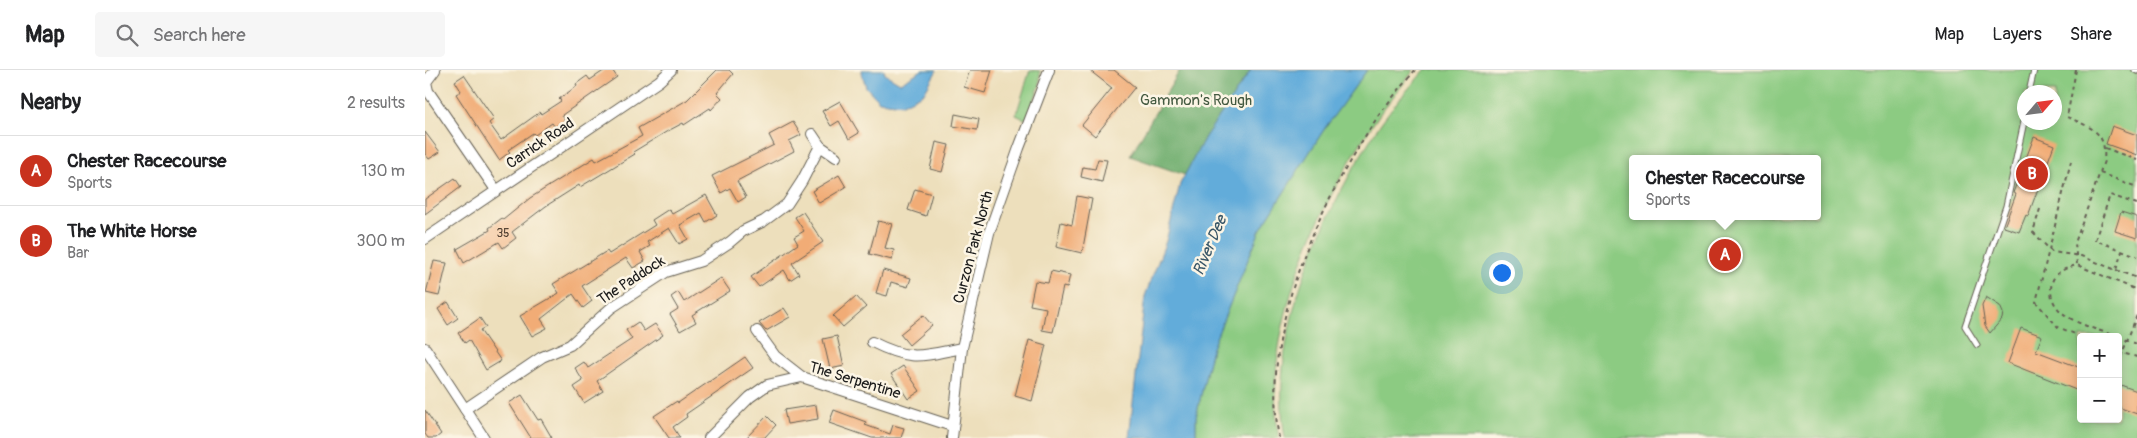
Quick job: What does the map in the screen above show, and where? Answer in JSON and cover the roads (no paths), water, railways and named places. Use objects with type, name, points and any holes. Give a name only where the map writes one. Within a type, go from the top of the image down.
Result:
[{"type":"street","points":[[435,70],[426,82],[428,91],[496,190]]},
{"type":"street","name":"Carrick Road","points":[[425,239],[659,81],[671,70]]},
{"type":"street","name":"Curzon Park North","points":[[951,438],[962,348],[989,233],[1049,70]]},
{"type":"street","points":[[812,134],[820,146],[836,157]]},
{"type":"street","name":"The Paddock","points":[[465,409],[542,357],[570,345],[611,308],[666,272],[701,261],[743,231],[764,220],[787,204],[802,181],[820,146]]},
{"type":"street","points":[[757,331],[775,356],[802,377]]},
{"type":"street","points":[[872,342],[893,353],[917,357],[962,348]]},
{"type":"street","points":[[425,348],[485,438]]},
{"type":"street","name":"The Serpentine","points":[[709,438],[750,397],[767,385],[802,377],[952,426]]},
{"type":"lane","points":[[2031,85],[2034,70]]},
{"type":"lane","points":[[1977,345],[1965,326],[2006,206],[2022,130]]},
{"type":"water","points":[[861,70],[884,70],[885,74],[900,83],[922,70],[937,70],[924,93],[903,104],[879,101],[866,87]]},
{"type":"water","name":"River Dee","points":[[1251,70],[1367,70],[1325,128],[1260,230],[1212,348],[1196,417],[1196,438],[1129,438],[1145,296],[1166,241],[1180,184],[1205,137]]},
{"type":"place","name":"The White Horse","points":[[2032,174]]},
{"type":"place","name":"Chester Racecourse","points":[[1725,255]]},
{"type":"park label","name":"Gammon's Rough","points":[[1196,100]]}]
